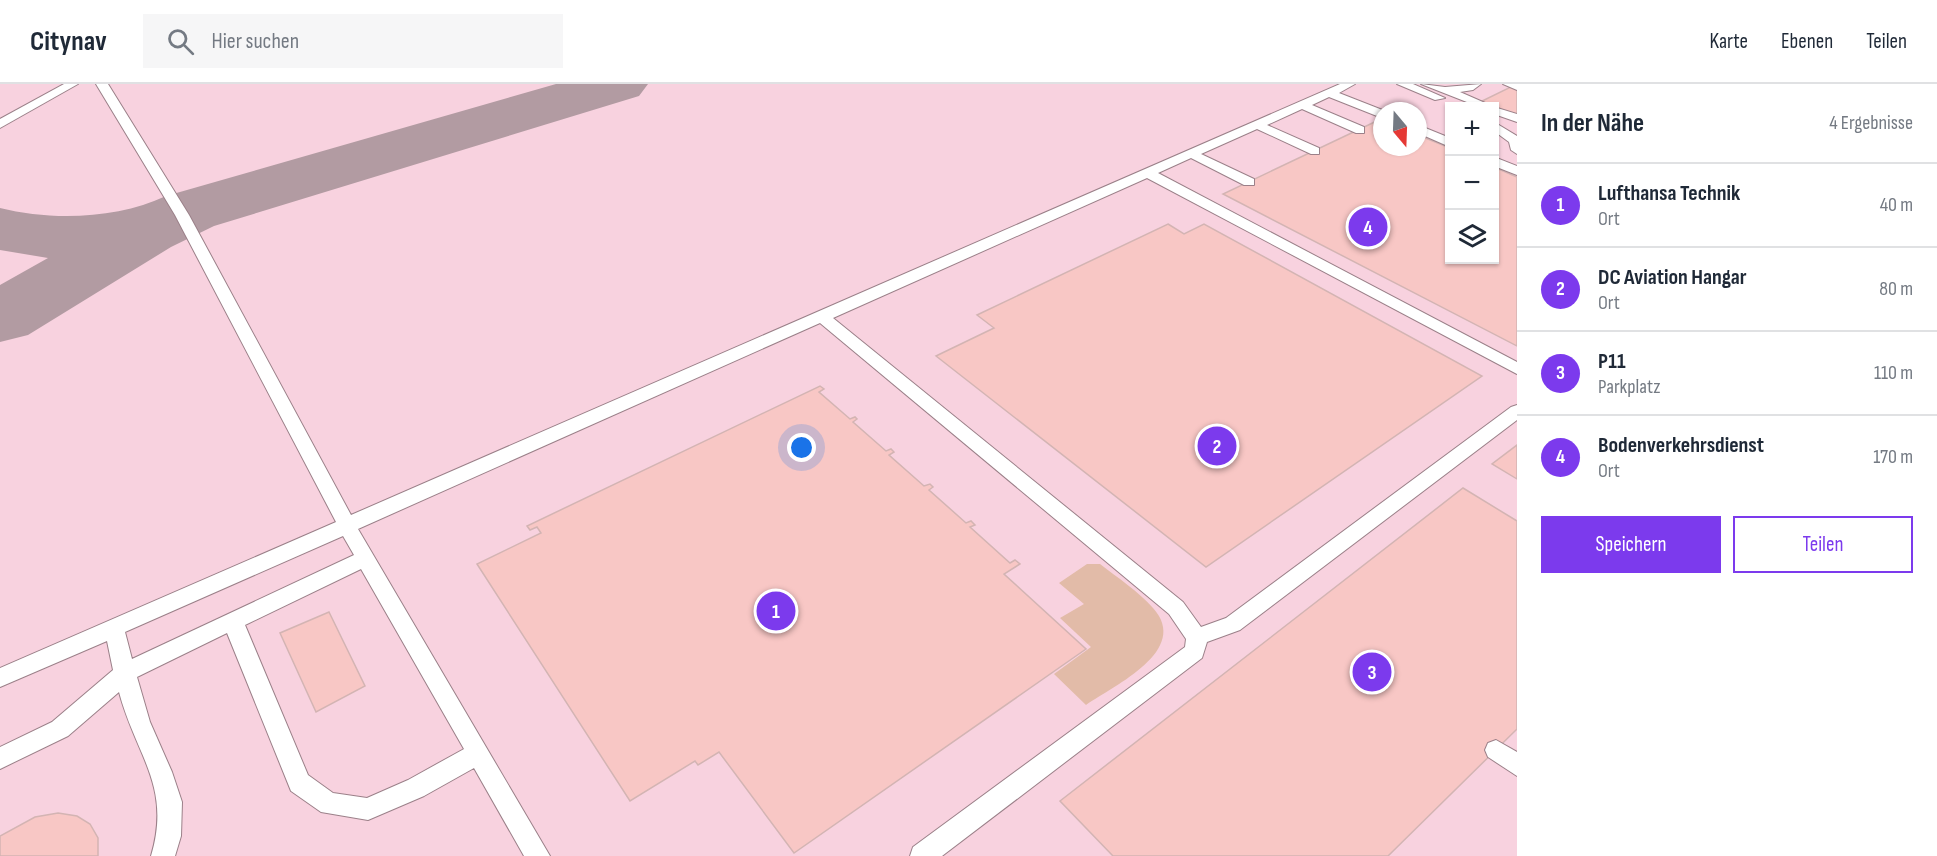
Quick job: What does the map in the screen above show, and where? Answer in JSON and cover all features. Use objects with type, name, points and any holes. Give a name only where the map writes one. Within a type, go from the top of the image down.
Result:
[{"type":"lane","points":[[0,124],[72,84]]},
{"type":"lane","points":[[102,84],[182,215],[366,558],[538,856]]},
{"type":"lane","points":[[0,678],[1349,84]]},
{"type":"lane","points":[[1403,84],[1450,102]]},
{"type":"lane","points":[[1427,84],[1475,102]]},
{"type":"lane","points":[[1442,90],[1459,90],[1475,84]]},
{"type":"lane","points":[[1509,84],[1517,87]]},
{"type":"lane","points":[[1330,93],[1373,110]]},
{"type":"lane","points":[[1303,105],[1360,130]]},
{"type":"lane","points":[[1499,112],[1517,118]]},
{"type":"lane","points":[[1257,125],[1315,151]]},
{"type":"lane","points":[[1499,128],[1515,140],[1517,150]]},
{"type":"lane","points":[[1427,133],[1445,140]]},
{"type":"lane","points":[[1192,154],[1249,182]]},
{"type":"lane","points":[[1499,163],[1517,171]]},
{"type":"lane","points":[[1148,173],[1517,369]]},
{"type":"lane","points":[[822,317],[1176,608],[1197,637],[1195,652],[921,856]]},
{"type":"lane","points":[[1197,637],[1233,624],[1517,411]]},
{"type":"lane","points":[[0,758],[60,729],[126,672],[366,558]]},
{"type":"lane","points":[[233,622],[299,783],[329,804],[368,809],[416,788],[479,753]]},
{"type":"lane","points":[[114,628],[139,721],[171,794],[170,837],[163,856]]},
{"type":"lane","points":[[1496,750],[1517,765]]},
{"type":"shaded area","points":[[0,84],[1517,84],[1517,856],[0,856]]},
{"type":"shaded area","points":[[1087,564],[1100,564],[1147,602],[1162,623],[1163,638],[1156,652],[1145,665],[1086,705],[1054,674],[1091,647],[1060,618],[1084,604],[1059,583]]},
{"type":"building","points":[[1517,84],[1517,122],[1499,115],[1499,102],[1480,102]]},
{"type":"building","points":[[1373,123],[1373,156],[1427,156],[1427,139],[1445,146],[1445,264],[1499,264],[1499,169],[1517,177],[1517,346],[1223,194]]},
{"type":"building","points":[[1168,224],[1184,234],[1204,224],[1482,376],[1206,567],[936,356],[994,328],[977,315]]},
{"type":"building","points":[[820,386],[824,389],[819,392],[850,419],[855,417],[857,419],[853,422],[886,451],[891,449],[894,452],[889,455],[924,486],[930,484],[933,487],[929,490],[966,523],[971,521],[975,525],[970,527],[1010,563],[1015,560],[1020,564],[1004,574],[1086,649],[794,853],[719,752],[698,765],[695,761],[630,801],[477,564],[541,533],[537,527],[530,530],[527,526]]},
{"type":"building","points":[[1517,445],[1517,479],[1492,464]]},
{"type":"building","points":[[1463,488],[1517,521],[1517,729],[1388,856],[1113,856],[1060,801]]},
{"type":"building","points":[[329,612],[365,686],[316,712],[280,633]]},
{"type":"building","points":[[58,813],[77,816],[90,824],[98,838],[98,856],[0,856],[0,836],[35,817]]},
{"type":"taxiway","points":[[0,318],[146,232],[190,211],[619,84]]},
{"type":"taxiway","points":[[0,229],[35,236],[70,237],[106,233],[141,225]]},
{"type":"place","name":"Bodenverkehrsdienst","points":[[1368,227]]},
{"type":"place","name":"DC Aviation Hangar","points":[[1217,446]]},
{"type":"place","name":"Lufthansa Technik","points":[[776,611]]},
{"type":"place","name":"P11","points":[[1372,672]]}]
